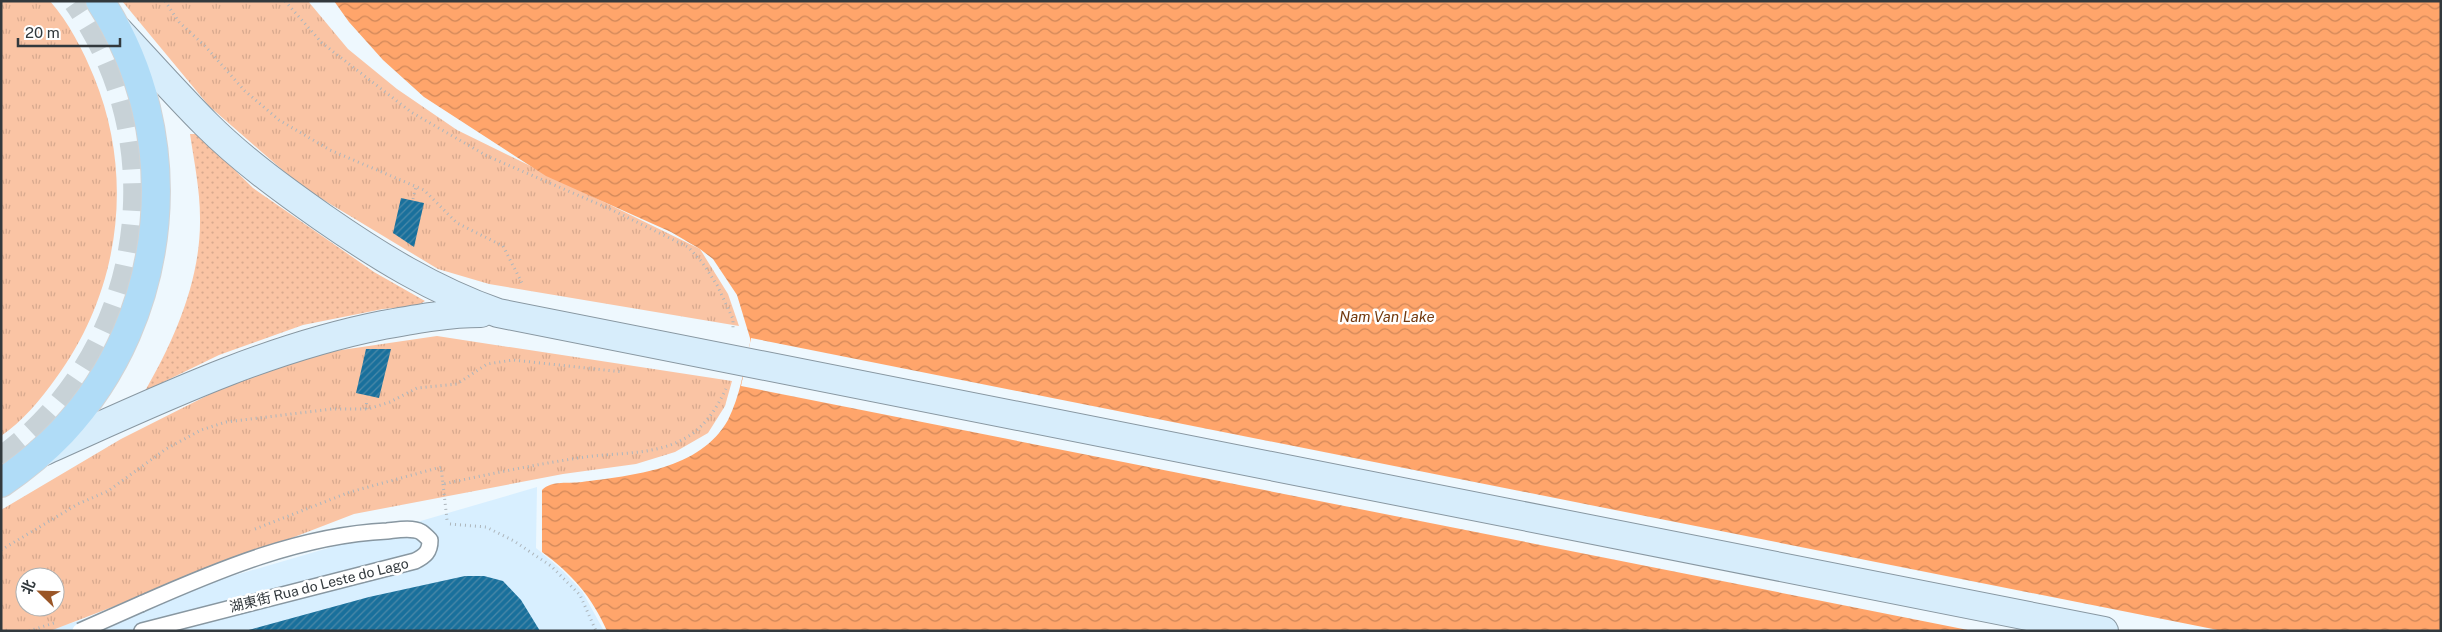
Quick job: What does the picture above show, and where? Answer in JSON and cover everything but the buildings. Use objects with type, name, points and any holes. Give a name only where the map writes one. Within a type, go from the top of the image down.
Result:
[{"type":"main road","points":[[1,483],[41,452],[81,410],[113,362],[137,309],[152,253],[157,196],[152,138],[139,81],[116,28],[100,2]]},
{"type":"main road","points":[[116,28],[207,125],[283,190],[369,250],[420,280],[457,299],[498,313],[2104,631]]},
{"type":"main road","points":[[41,452],[178,390],[260,358],[350,332],[412,319],[455,313],[498,313]]},
{"type":"lane","name":"湖東街 Rua do Leste do Lago","points":[[80,631],[199,578],[292,547],[368,532],[404,530],[420,532],[430,540],[430,548],[424,556],[415,561],[149,628]]},
{"type":"path","points":[[165,1],[179,22],[205,46],[244,91],[279,120],[330,150],[424,190],[457,224],[503,246],[522,285],[532,287]]},
{"type":"path","points":[[285,1],[322,43],[411,112],[487,156],[643,224],[688,247],[702,262],[717,285],[733,320],[733,329]]},
{"type":"path","points":[[413,199],[416,187]]},
{"type":"path","points":[[1,550],[78,504],[108,491],[166,450],[201,430],[226,422],[332,409],[366,409],[390,402],[417,388],[457,384],[487,364],[513,360],[630,373]]},
{"type":"path","points":[[443,484],[586,457],[634,453],[665,446],[691,434],[709,419],[728,384]]},
{"type":"path","points":[[366,409],[367,399]]},
{"type":"path","points":[[441,466],[448,524],[486,527],[514,541],[551,566],[580,595],[596,631]]},
{"type":"shaded area","points":[[537,487],[536,548],[563,571],[582,591],[604,631],[44,631]]},
{"type":"green space","points":[[1,1],[50,1],[69,28],[90,67],[107,115],[114,154],[117,193],[114,232],[107,271],[95,308],[78,344],[38,402],[24,417],[1,436]]},
{"type":"green space","points":[[122,1],[308,1],[348,49],[397,89],[457,130],[700,249],[728,294],[739,326],[489,284],[438,269],[302,187],[209,106]]},
{"type":"green space","points":[[190,134],[198,134],[253,188],[374,272],[425,301],[417,306],[383,309],[303,325],[219,355],[145,391],[176,329],[191,286],[196,263],[200,207]]},
{"type":"green space","points":[[437,336],[732,381],[725,406],[708,433],[675,452],[636,464],[563,474],[354,514],[50,631],[1,631],[1,510],[121,439],[232,383],[321,353]]},
{"type":"water","name":"Nam Van Lake","points":[[334,1],[2441,1],[2441,631],[607,631],[595,607],[580,587],[563,569],[542,552],[542,490],[556,484],[622,476],[664,467],[683,460],[701,450],[716,437],[728,420],[736,402],[750,343],[737,295],[713,259],[700,249],[671,232],[546,176],[424,97],[383,60],[349,22]]},
{"type":"pier","points":[[751,338],[2223,631],[1973,631],[741,386]]},
{"type":"tunnel","points":[[1,461],[50,417],[89,366],[117,308],[133,247],[137,183],[130,120],[110,58],[77,1]]}]
